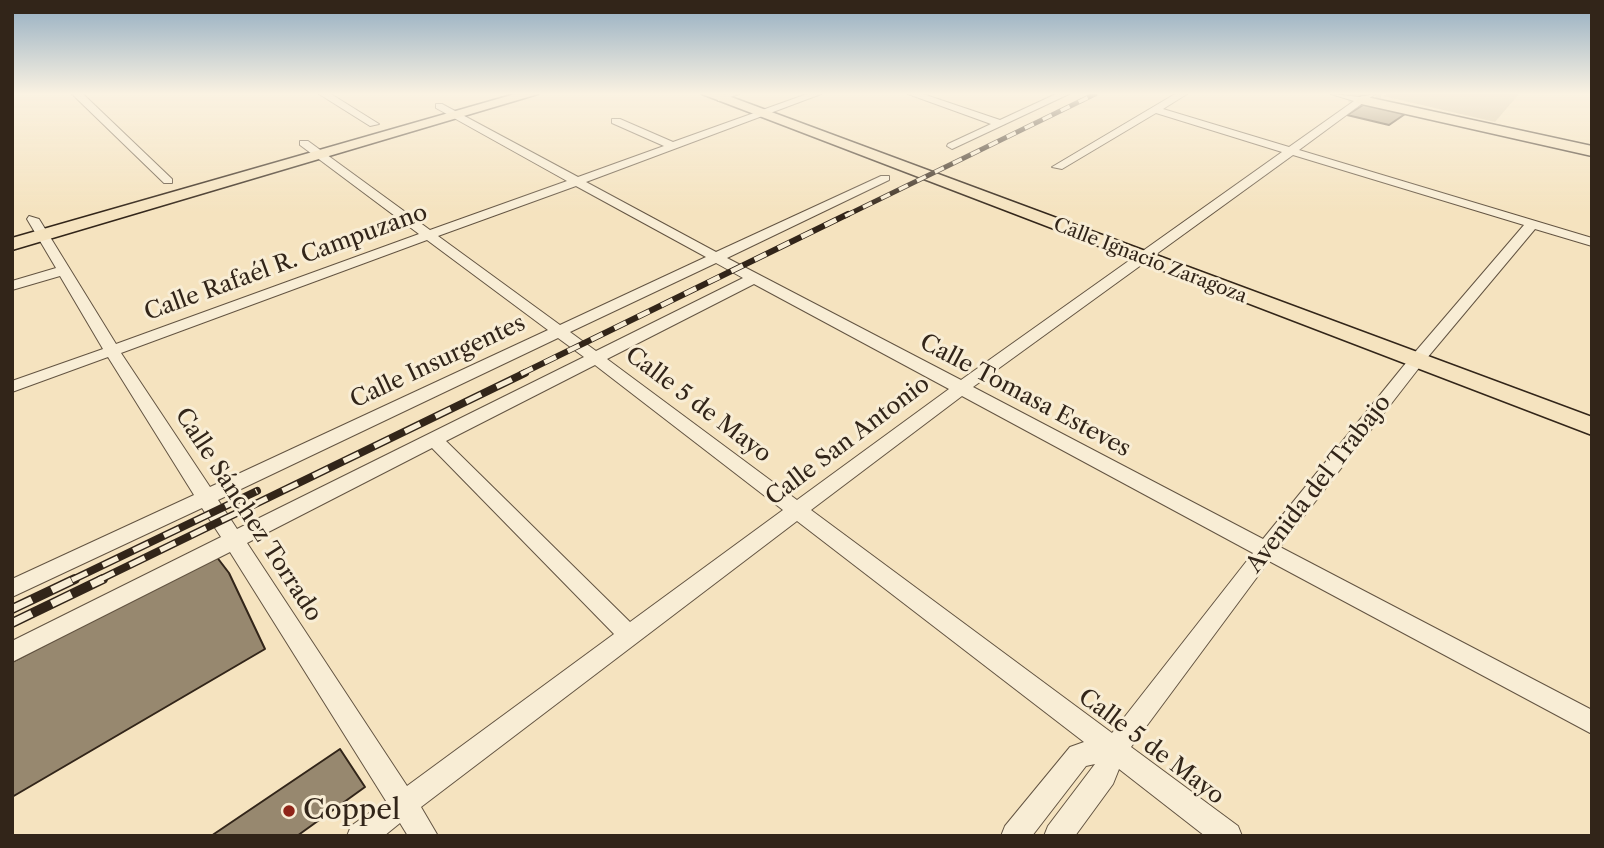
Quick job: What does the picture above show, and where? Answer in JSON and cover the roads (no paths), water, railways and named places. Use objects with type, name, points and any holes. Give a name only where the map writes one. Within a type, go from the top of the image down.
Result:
[{"type":"main road","points":[[12,225],[40,223],[312,149],[350,134]]},
{"type":"main road","points":[[70,209],[169,181],[380,134]]},
{"type":"main road","name":"Calle Ignacio Zaragoza","points":[[813,134],[1592,427]]},
{"type":"main road","points":[[1523,134],[1592,150]]},
{"type":"main road","points":[[12,244],[40,223]]},
{"type":"street","points":[[119,134],[169,181]]},
{"type":"street","name":"Calle Tomasa Esteves","points":[[489,134],[754,278],[1592,723]]},
{"type":"street","points":[[645,134],[673,146]]},
{"type":"street","name":"Calle Rafaél R. Campuzano","points":[[12,387],[707,134]]},
{"type":"street","points":[[952,146],[980,134]]},
{"type":"street","points":[[1058,167],[1115,134]]},
{"type":"street","points":[[1234,134],[1592,242]]},
{"type":"street","name":"Calle San Antonio","points":[[361,836],[961,388],[1317,134]]},
{"type":"street","name":"Calle 5 de Mayo","points":[[312,149],[595,358],[1228,836]]},
{"type":"street","name":"Calle Insurgentes","points":[[12,589],[885,178]]},
{"type":"street","name":"Calle Sánchez Torrado","points":[[40,223],[64,271],[112,351],[235,538],[424,836]]},
{"type":"street","name":"Avenida del Trabajo","points":[[1058,836],[1104,775],[1114,750],[1266,550],[1416,361],[1532,224]]},
{"type":"street","points":[[12,286],[64,271]]},
{"type":"street","points":[[12,652],[754,278]]},
{"type":"street","points":[[433,439],[629,635]]},
{"type":"street","points":[[1015,836],[1079,755],[1114,750]]},
{"type":"railway","points":[[845,216],[1014,134]]},
{"type":"railway","points":[[521,374],[848,214]]},
{"type":"railway","points":[[99,580],[525,373]]},
{"type":"railway","points":[[72,580],[257,491]]},
{"type":"railway","points":[[12,609],[75,579]]},
{"type":"railway","points":[[12,623],[103,579]]},
{"type":"place","name":"Coppel","points":[[289,811]]}]
